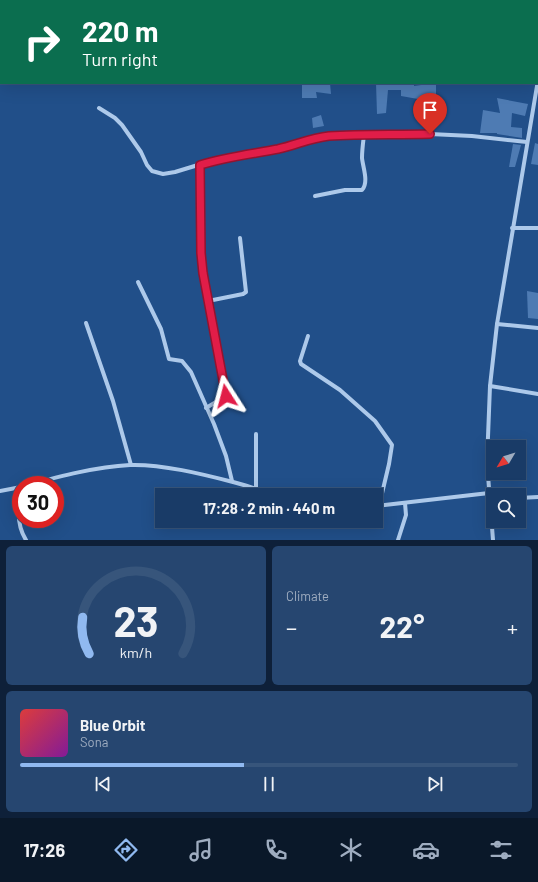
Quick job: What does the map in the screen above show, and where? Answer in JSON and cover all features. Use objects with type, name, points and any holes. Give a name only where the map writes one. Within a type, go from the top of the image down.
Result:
[{"type":"street","points":[[489,488],[487,462],[490,386],[497,324],[526,142],[537,84]]},
{"type":"street","points":[[99,108],[115,118],[122,125],[152,171],[163,174],[175,172],[221,158],[291,146],[304,140],[327,136],[430,134],[472,136],[526,142]]},
{"type":"street","points":[[315,196],[345,190],[362,190],[365,179],[362,160],[364,135]]},
{"type":"street","points":[[200,165],[201,253],[203,273],[226,392],[226,396],[206,408]]},
{"type":"street","points":[[512,228],[538,228]]},
{"type":"street","points":[[208,301],[243,294],[246,292],[240,238]]},
{"type":"street","points":[[138,282],[161,329],[170,359],[184,363],[190,372],[224,450],[232,481]]},
{"type":"street","points":[[86,323],[111,395],[131,465]]},
{"type":"street","points":[[497,324],[538,328]]},
{"type":"street","points":[[308,336],[300,361],[301,364],[340,390],[375,421],[392,445],[389,464],[382,488]]},
{"type":"street","points":[[490,386],[538,394]]},
{"type":"street","points":[[64,476],[98,468],[131,465],[162,468],[232,481],[256,488],[256,434]]},
{"type":"street","points":[[0,492],[12,489]]},
{"type":"street","points":[[383,505],[486,493]]},
{"type":"street","points":[[526,498],[538,497]]},
{"type":"street","points":[[398,540],[406,515],[405,503]]},
{"type":"street","points":[[20,528],[26,540]]},
{"type":"street","points":[[493,528],[493,540]]},
{"type":"building","points":[[330,84],[331,94],[316,92],[317,98],[302,98],[302,85]]},
{"type":"building","points":[[376,84],[414,84],[414,86],[436,84],[436,95],[418,99],[401,96],[401,90],[388,90],[386,113],[377,114]]},
{"type":"building","points":[[497,98],[528,104],[525,116],[512,113],[511,127],[522,128],[522,138],[497,133],[480,133],[483,110],[500,113]]},
{"type":"building","points":[[321,115],[324,126],[313,128],[312,118]]},
{"type":"building","points":[[535,143],[538,144],[538,165],[531,164]]},
{"type":"building","points":[[513,144],[521,145],[515,167],[509,167]]},
{"type":"building","points":[[527,291],[538,293],[538,319],[528,318]]},
{"type":"route","points":[[226,396],[203,273],[201,253],[200,165],[221,158],[291,146],[304,140],[327,136],[430,134]]}]
